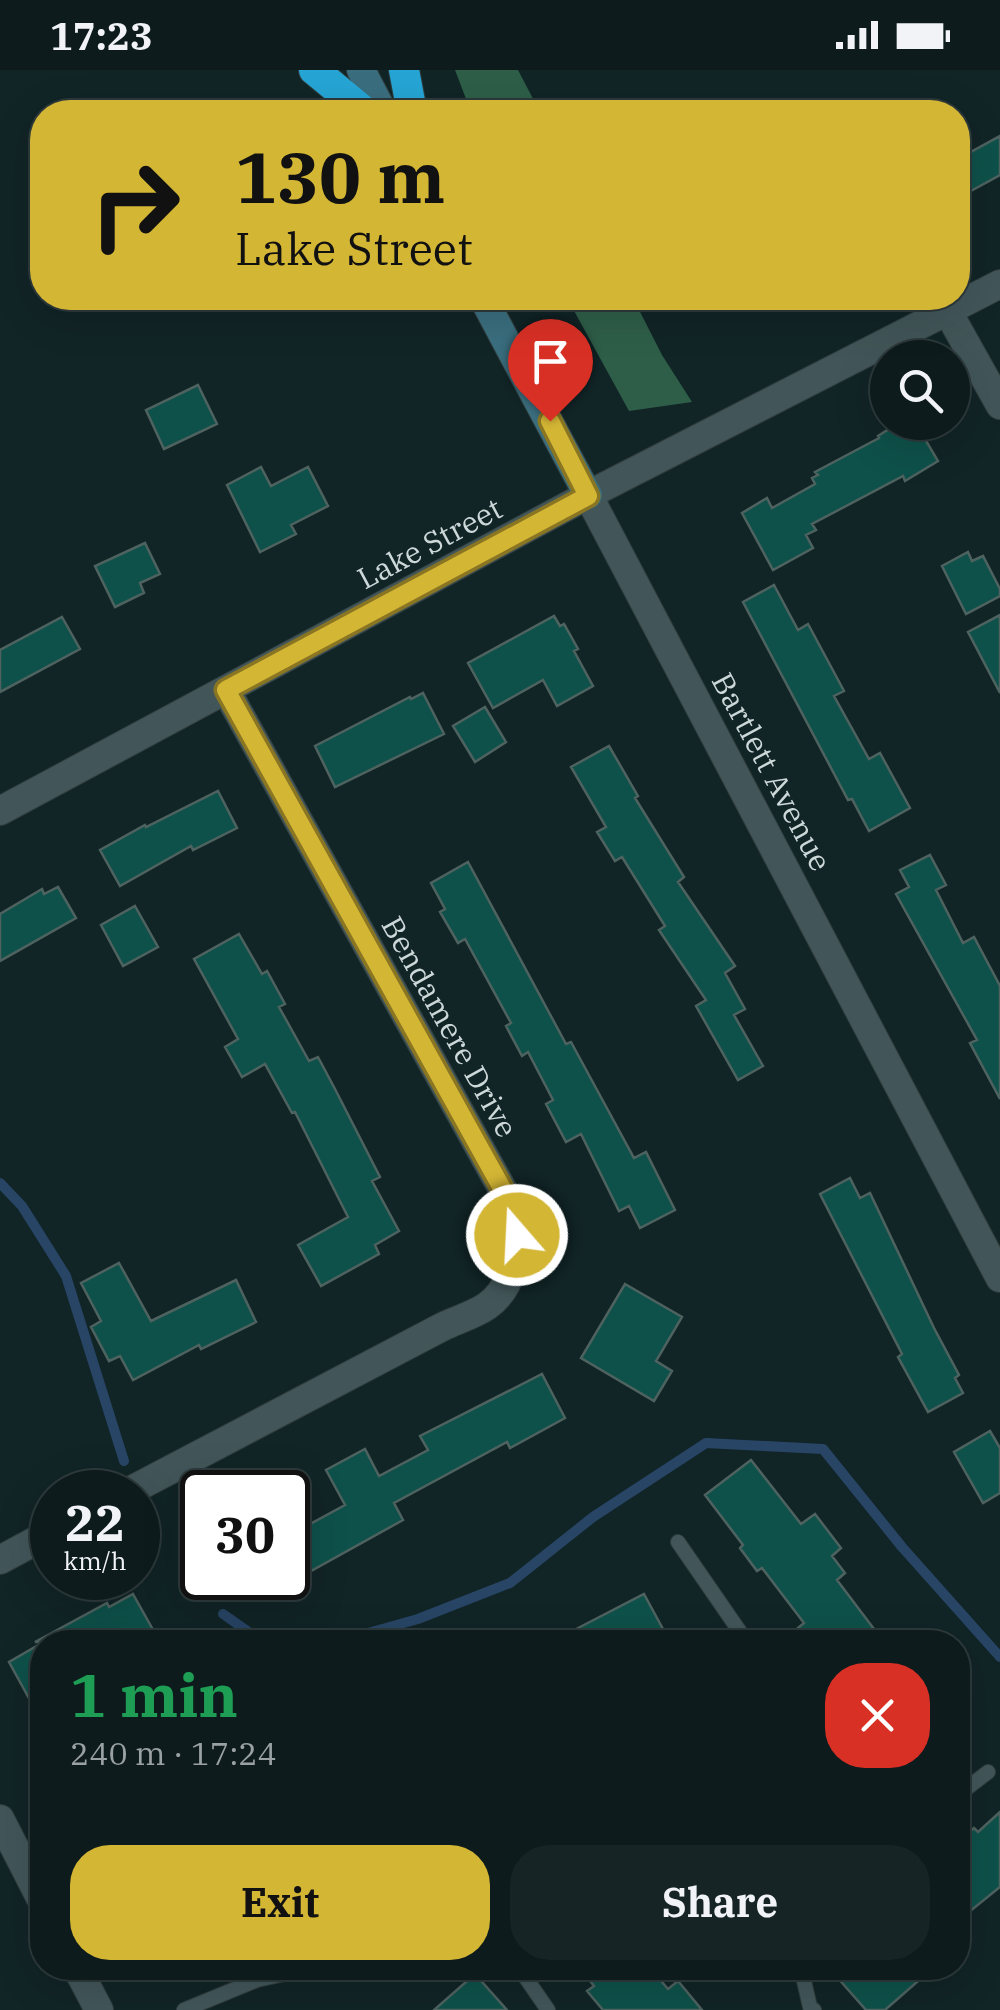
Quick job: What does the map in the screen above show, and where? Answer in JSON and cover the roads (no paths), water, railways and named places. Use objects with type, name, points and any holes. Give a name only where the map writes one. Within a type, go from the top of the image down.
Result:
[{"type":"highway","points":[[314,70],[350,100]]},
{"type":"highway","points":[[404,70],[410,100]]},
{"type":"main road","points":[[361,70],[377,100]]},
{"type":"main road","name":"Bartlett Avenue","points":[[489,310],[588,496]]},
{"type":"street","name":"Lake Street","points":[[970,300],[1000,284]]},
{"type":"street","name":"Lake Street","points":[[0,811],[588,496],[952,310]]},
{"type":"street","points":[[948,312],[1000,405]]},
{"type":"street","name":"Bartlett Avenue","points":[[588,496],[1000,1278]]},
{"type":"street","name":"Bendamere Drive","points":[[160,1475],[488,1305],[508,1282],[517,1235],[514,1210],[226,690]]},
{"type":"street","points":[[0,1560],[30,1544]]},
{"type":"street","points":[[0,1819],[30,1878]]},
{"type":"street","points":[[83,1980],[99,2010]]},
{"type":"lane","points":[[678,1542],[739,1630]]},
{"type":"lane","points":[[970,1786],[988,1772]]},
{"type":"lane","points":[[184,2010],[257,1980]]},
{"type":"lane","points":[[527,1980],[548,2010]]},
{"type":"lane","points":[[804,1980],[814,2010]]},
{"type":"waterway","points":[[0,1183],[22,1206],[66,1276],[124,1461]]},
{"type":"waterway","points":[[379,1630],[510,1583],[593,1517],[706,1443],[823,1449],[902,1547],[1000,1657]]},
{"type":"waterway","points":[[223,1614],[246,1630]]}]
